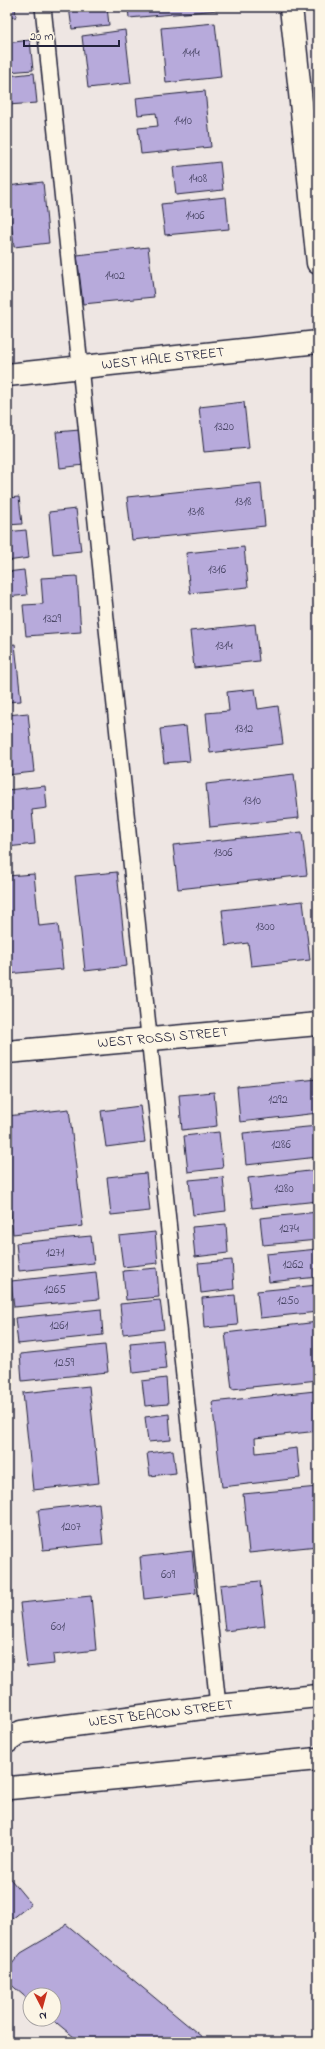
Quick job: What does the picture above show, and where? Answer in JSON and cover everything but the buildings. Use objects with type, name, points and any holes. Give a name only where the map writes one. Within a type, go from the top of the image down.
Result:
[{"type":"street","points":[[291,7],[318,263]]},
{"type":"street","name":"WEST HALE STREET","points":[[7,375],[318,342]]},
{"type":"street","name":"WEST ROSSI STREET","points":[[7,1052],[318,1024]]},
{"type":"street","name":"WEST BEACON STREET","points":[[7,1742],[21,1732],[218,1706],[318,1696]]},
{"type":"street","points":[[7,1786],[10,1788],[318,1759]]},
{"type":"lane","points":[[43,7],[218,1706]]}]
